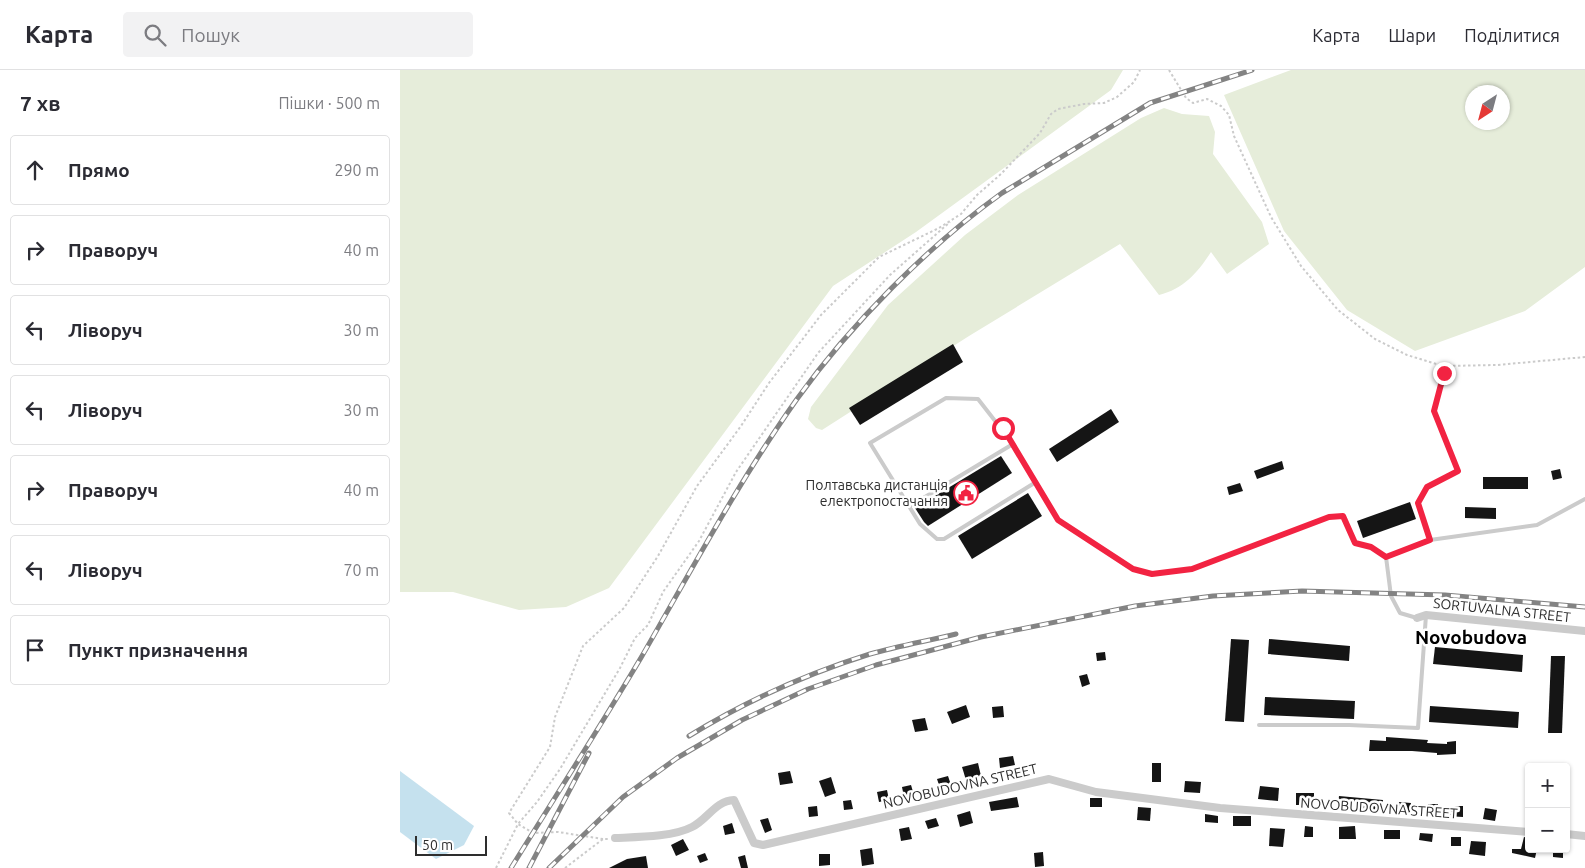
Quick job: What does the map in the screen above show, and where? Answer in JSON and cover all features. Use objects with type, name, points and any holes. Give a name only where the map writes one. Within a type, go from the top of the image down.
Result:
[{"type":"street","name":"SORTUVALNA STREET","points":[[1417,618],[1426,615],[1585,631]]},
{"type":"street","name":"NOVOBUDOVNA STREET","points":[[615,838],[652,837],[693,827],[724,800],[734,800],[754,843],[763,845],[1049,779],[1096,792],[1220,808],[1525,832]]},
{"type":"street","points":[[1570,834],[1585,836]]},
{"type":"lane","points":[[1036,482],[944,539],[937,539],[920,524],[870,443],[946,398],[968,397],[978,399],[1013,444],[1036,482],[1058,520],[1133,569],[1152,574],[1192,569],[1329,517],[1343,516],[1355,543],[1371,547],[1386,557],[1391,596],[1400,613],[1417,618]]},
{"type":"lane","points":[[910,506],[1013,444]]},
{"type":"lane","points":[[1386,557],[1430,540],[1537,525],[1585,499]]},
{"type":"lane","points":[[1259,725],[1349,725],[1418,728],[1426,615]]},
{"type":"path","points":[[496,868],[518,824],[537,802],[560,769],[620,668],[635,638],[648,625],[663,592],[699,542],[736,472],[818,353],[890,275],[959,214],[1014,161],[1040,133],[1051,114],[1058,109],[1084,104],[1104,103],[1117,98],[1134,82],[1140,70]]},
{"type":"path","points":[[1169,70],[1186,98],[1193,103],[1207,99],[1220,106],[1229,114],[1234,136],[1271,217],[1301,266],[1338,310],[1376,340],[1407,355],[1443,366],[1498,365],[1585,357]]},
{"type":"path","points":[[615,838],[602,839],[558,832],[533,833],[518,824],[509,813],[550,747],[555,717],[583,646],[624,608],[658,556],[697,486],[742,426],[768,383],[821,315],[879,257],[939,228],[959,214]]},
{"type":"path","points":[[1430,540],[1418,503],[1427,487],[1458,471],[1434,411],[1444,373],[1443,366]]},
{"type":"path","points":[[565,868],[602,839]]},
{"type":"green space","points":[[400,70],[1123,70],[1111,90],[916,232],[833,286],[609,588],[566,607],[519,610],[453,592],[400,592]]},
{"type":"green space","points":[[1291,70],[1585,70],[1585,267],[1525,311],[1415,351],[1347,310],[1284,231],[1224,95]]},
{"type":"green space","points":[[1164,108],[1182,114],[1209,116],[1215,132],[1213,154],[1262,222],[1269,244],[1227,274],[1211,252],[1190,279],[1176,289],[1159,295],[1120,244],[969,336],[822,430],[816,428],[808,419],[811,407],[888,305],[965,235],[1018,195],[1141,118]]},
{"type":"water","points":[[400,771],[474,826],[464,845],[436,859],[400,832]]},
{"type":"building","points":[[953,344],[963,362],[860,425],[849,408]]},
{"type":"building","points":[[1111,409],[1119,422],[1057,462],[1049,449]]},
{"type":"building","points":[[1001,456],[1012,473],[928,526],[924,522],[915,508]]},
{"type":"building","points":[[1282,461],[1284,469],[1257,479],[1254,471]]},
{"type":"building","points":[[1560,469],[1562,478],[1553,480],[1551,471]]},
{"type":"building","points":[[1483,477],[1528,477],[1528,489],[1483,489]]},
{"type":"building","points":[[1240,483],[1243,491],[1229,495],[1227,487]]},
{"type":"building","points":[[1028,493],[1042,516],[972,559],[958,536]]},
{"type":"building","points":[[1410,502],[1416,519],[1363,538],[1357,521]]},
{"type":"building","points":[[1465,507],[1496,508],[1496,519],[1465,518]]},
{"type":"building","points":[[1231,639],[1249,640],[1244,722],[1225,721]]},
{"type":"building","points":[[1269,639],[1350,646],[1349,661],[1268,654]]},
{"type":"building","points":[[1435,647],[1523,655],[1522,672],[1433,664]]},
{"type":"building","points":[[1105,652],[1106,660],[1097,661],[1096,653]]},
{"type":"building","points":[[1551,656],[1565,656],[1562,733],[1548,733]]},
{"type":"building","points":[[1087,674],[1090,684],[1082,687],[1079,676]]},
{"type":"building","points":[[1265,697],[1355,701],[1354,719],[1264,715]]},
{"type":"building","points":[[966,705],[970,717],[952,724],[947,712]]},
{"type":"building","points":[[1003,706],[1004,717],[993,718],[992,707]]},
{"type":"building","points":[[1430,706],[1519,712],[1518,728],[1429,722]]},
{"type":"building","points":[[925,718],[928,730],[915,732],[912,720]]},
{"type":"building","points":[[1386,737],[1428,740],[1427,743],[1447,744],[1447,742],[1456,741],[1456,754],[1437,755],[1437,753],[1412,751],[1369,751],[1370,740],[1386,741]]},
{"type":"building","points":[[1013,756],[1015,765],[1000,768],[999,758]]},
{"type":"building","points":[[978,763],[981,776],[966,780],[962,767]]},
{"type":"building","points":[[1152,763],[1161,763],[1161,782],[1152,782]]},
{"type":"building","points":[[790,771],[793,783],[780,785],[778,773]]},
{"type":"building","points":[[948,776],[951,785],[940,788],[937,779]]},
{"type":"building","points":[[831,777],[836,793],[825,797],[819,781]]},
{"type":"building","points":[[1185,781],[1201,782],[1200,793],[1184,792]]},
{"type":"building","points":[[911,785],[914,795],[904,797],[902,787]]},
{"type":"building","points":[[1260,786],[1279,788],[1278,801],[1258,799]]},
{"type":"building","points":[[887,790],[889,800],[879,802],[877,792]]},
{"type":"building","points":[[1296,793],[1314,793],[1314,805],[1296,805]]},
{"type":"building","points":[[1339,796],[1383,800],[1382,811],[1338,806]]},
{"type":"building","points":[[1017,797],[1019,807],[991,811],[989,802]]},
{"type":"building","points":[[1090,798],[1102,798],[1102,807],[1090,807]]},
{"type":"building","points":[[851,800],[853,809],[844,810],[843,801]]},
{"type":"building","points":[[1399,802],[1411,803],[1410,813],[1398,812]]},
{"type":"building","points":[[1428,804],[1463,806],[1463,817],[1427,815]]},
{"type":"building","points":[[817,806],[818,816],[809,817],[808,807]]},
{"type":"building","points":[[1138,807],[1151,808],[1150,821],[1137,820]]},
{"type":"building","points":[[1485,808],[1497,810],[1495,821],[1483,819]]},
{"type":"building","points":[[970,811],[973,823],[960,827],[957,815]]},
{"type":"building","points":[[1205,814],[1218,816],[1218,823],[1205,822]]},
{"type":"building","points":[[1233,816],[1251,816],[1251,826],[1233,826]]},
{"type":"building","points":[[768,818],[772,830],[765,833],[760,820]]},
{"type":"building","points":[[936,818],[939,826],[928,829],[925,821]]},
{"type":"building","points":[[732,823],[735,833],[725,835],[723,826]]},
{"type":"building","points":[[1305,826],[1313,827],[1313,837],[1304,837]]},
{"type":"building","points":[[1355,826],[1356,839],[1339,839],[1339,827]]},
{"type":"building","points":[[909,827],[912,839],[901,841],[899,829]]},
{"type":"building","points":[[1270,828],[1285,829],[1283,847],[1269,846]]},
{"type":"building","points":[[1384,830],[1400,830],[1400,839],[1384,839]]},
{"type":"building","points":[[1420,833],[1433,834],[1432,842],[1419,840]]},
{"type":"building","points":[[1451,837],[1461,837],[1461,846],[1451,846]]},
{"type":"building","points":[[1525,837],[1525,853],[1536,853],[1535,858],[1512,853],[1512,849],[1521,849]]},
{"type":"building","points":[[683,839],[689,850],[676,856],[671,845]]},
{"type":"building","points":[[1471,841],[1486,842],[1485,856],[1469,854]]},
{"type":"building","points":[[872,848],[874,864],[862,866],[860,850]]},
{"type":"building","points":[[1043,852],[1044,866],[1035,867],[1034,853]]},
{"type":"building","points":[[705,853],[708,860],[700,863],[697,856]]},
{"type":"building","points":[[1553,853],[1563,853],[1563,858],[1553,857]]},
{"type":"building","points":[[819,854],[830,854],[830,865],[819,866]]},
{"type":"building","points":[[745,855],[748,868],[741,868],[738,857]]},
{"type":"building","points":[[646,856],[648,868],[609,868],[627,859]]},
{"type":"railway","points":[[511,868],[626,683],[755,462],[818,371],[866,315],[946,237],[1002,193],[1150,103],[1252,70]]},
{"type":"railway","points":[[549,868],[623,797],[677,758],[742,720],[808,689],[876,665],[981,637],[1135,606],[1213,596],[1302,591],[1445,595],[1585,607]]},
{"type":"railway","points":[[689,736],[754,700],[823,670],[891,648],[956,634]]},
{"type":"railway","points":[[529,868],[589,753]]},
{"type":"place","name":"Полтавська дистанція електропостачання","points":[[966,493]]},
{"type":"district","name":"Novobudova","points":[[1471,637]]},
{"type":"route","points":[[1003,428],[1058,520],[1133,569],[1152,574],[1192,569],[1329,517],[1343,516],[1355,543],[1371,547],[1386,557],[1430,540],[1418,503],[1427,487],[1458,471],[1434,411],[1444,373]]}]
